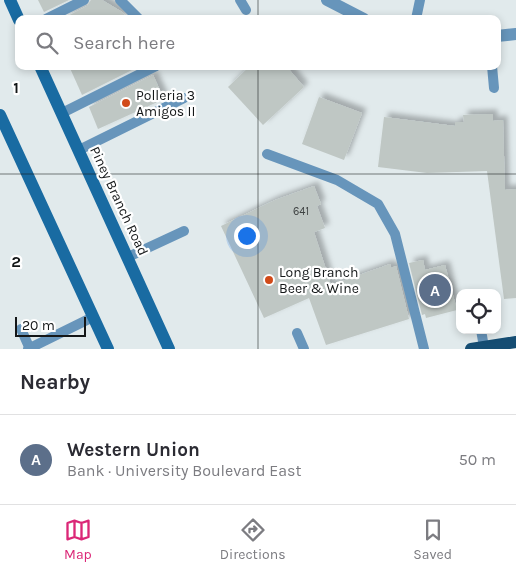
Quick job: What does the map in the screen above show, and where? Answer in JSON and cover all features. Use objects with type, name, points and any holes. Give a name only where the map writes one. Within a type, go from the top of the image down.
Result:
[{"type":"main road","points":[[10,0],[17,15]]},
{"type":"main road","name":"Piney Branch Road","points":[[42,70],[168,349]]},
{"type":"main road","points":[[0,114],[108,349]]},
{"type":"main road","points":[[477,348],[516,342]]},
{"type":"street","points":[[327,0],[356,15]]},
{"type":"street","points":[[501,36],[516,34]]},
{"type":"lane","points":[[54,15],[84,0]]},
{"type":"lane","points":[[120,0],[135,15]]},
{"type":"lane","points":[[240,0],[246,10]]},
{"type":"lane","points":[[417,15],[420,0]]},
{"type":"lane","points":[[62,113],[148,70]]},
{"type":"lane","points":[[492,70],[494,88]]},
{"type":"lane","points":[[79,150],[184,98]]},
{"type":"lane","points":[[267,154],[337,180],[378,204],[394,234],[424,349]]},
{"type":"lane","points":[[128,257],[184,231]]},
{"type":"lane","points":[[21,329],[29,349],[93,317]]},
{"type":"lane","points":[[297,333],[304,349]]},
{"type":"lane","points":[[477,348],[480,334]]},
{"type":"building","points":[[38,0],[69,0],[44,12]]},
{"type":"building","points":[[91,0],[102,0],[125,15],[70,15],[87,6]]},
{"type":"building","points":[[71,70],[132,70],[82,95]]},
{"type":"building","points":[[246,70],[289,70],[304,87],[263,125],[228,87]]},
{"type":"building","name":"Polleria 3 Amigos II","points":[[153,75],[164,99],[98,129],[89,107]]},
{"type":"building","points":[[319,97],[362,113],[344,160],[302,144]]},
{"type":"building","points":[[493,114],[493,121],[503,120],[505,190],[516,189],[516,298],[504,299],[487,171],[427,173],[378,167],[384,117],[455,126],[455,122],[464,122],[463,115]]},
{"type":"building","points":[[314,186],[321,204],[317,206],[325,228],[314,232],[331,285],[390,264],[391,268],[396,266],[409,319],[326,345],[309,298],[264,318],[221,226],[275,200]]},
{"type":"building","points":[[423,260],[425,270],[445,265],[456,310],[426,318],[425,314],[422,315],[409,263]]},
{"type":"place","name":"Polleria 3 Amigos II","points":[[126,103]]},
{"type":"place","name":"Long Branch Beer & Wine","points":[[269,280]]},
{"type":"place","name":"Western Union","points":[[435,290]]}]
